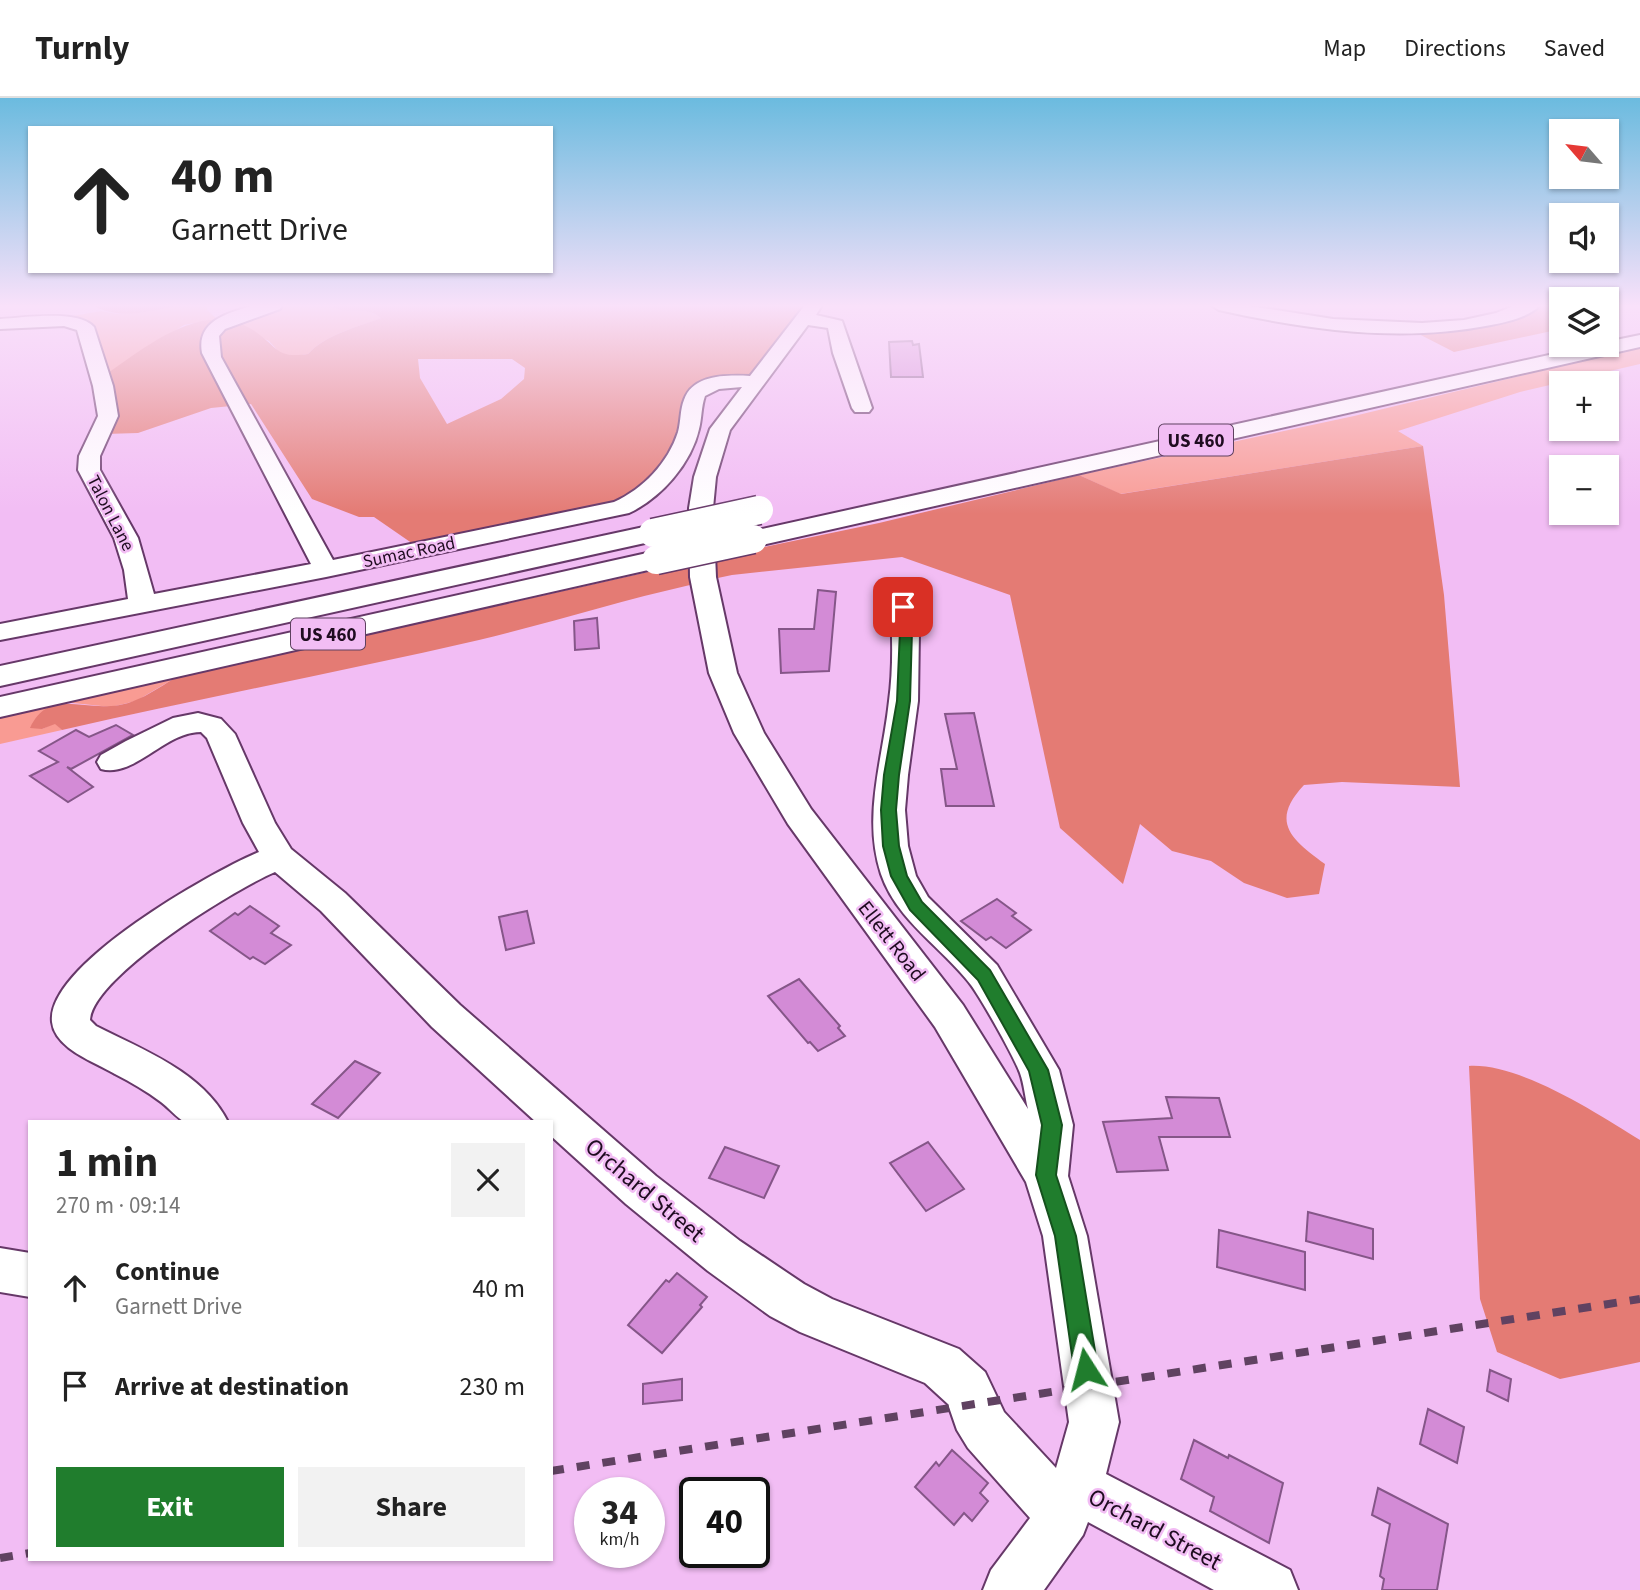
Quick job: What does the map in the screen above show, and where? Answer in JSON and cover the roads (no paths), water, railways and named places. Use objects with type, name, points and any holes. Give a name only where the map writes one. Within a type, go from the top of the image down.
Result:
[{"type":"highway","points":[[1316,390],[1387,375]]},
{"type":"highway","name":"US 460","points":[[0,676],[654,547],[753,539],[1489,375]]},
{"type":"highway","name":"US 460","points":[[0,707],[654,547],[759,510],[786,504]]},
{"type":"street","name":"Talon Lane","points":[[99,375],[108,405],[104,429],[89,458],[88,470],[118,520],[132,551],[139,573],[142,604]]},
{"type":"street","points":[[0,632],[326,569],[220,375]]},
{"type":"street","name":"Ellett Road","points":[[761,375],[720,429],[705,477],[701,508],[703,577],[723,673],[749,733],[799,816],[949,1016],[1046,1175],[1065,1236],[1094,1422],[1071,1502],[1011,1590]]},
{"type":"street","points":[[850,375],[862,408]]},
{"type":"street","name":"Sumac Road","points":[[326,569],[598,514],[639,499],[654,486],[689,432],[692,408],[699,392],[707,386],[755,382]]},
{"type":"street","points":[[903,590],[906,630],[904,701],[890,798],[891,846],[899,876],[916,906],[984,975],[1039,1070],[1052,1125],[1046,1175]]},
{"type":"street","name":"Orchard Street","points":[[112,762],[180,725],[199,720],[212,723],[220,733],[259,823],[279,857],[333,902],[474,1041],[641,1190],[724,1256],[787,1300],[817,1316],[942,1366],[956,1376],[968,1389],[975,1412],[986,1430],[1071,1502],[1270,1590]]},
{"type":"street","points":[[207,1120],[202,1110],[181,1093],[82,1037],[71,1024],[72,1009],[91,981],[148,935],[228,882],[279,857]]},
{"type":"street","points":[[0,1270],[28,1275]]},
{"type":"railway","points":[[553,1471],[1640,1299]]},
{"type":"railway","points":[[0,1558],[28,1553]]}]
